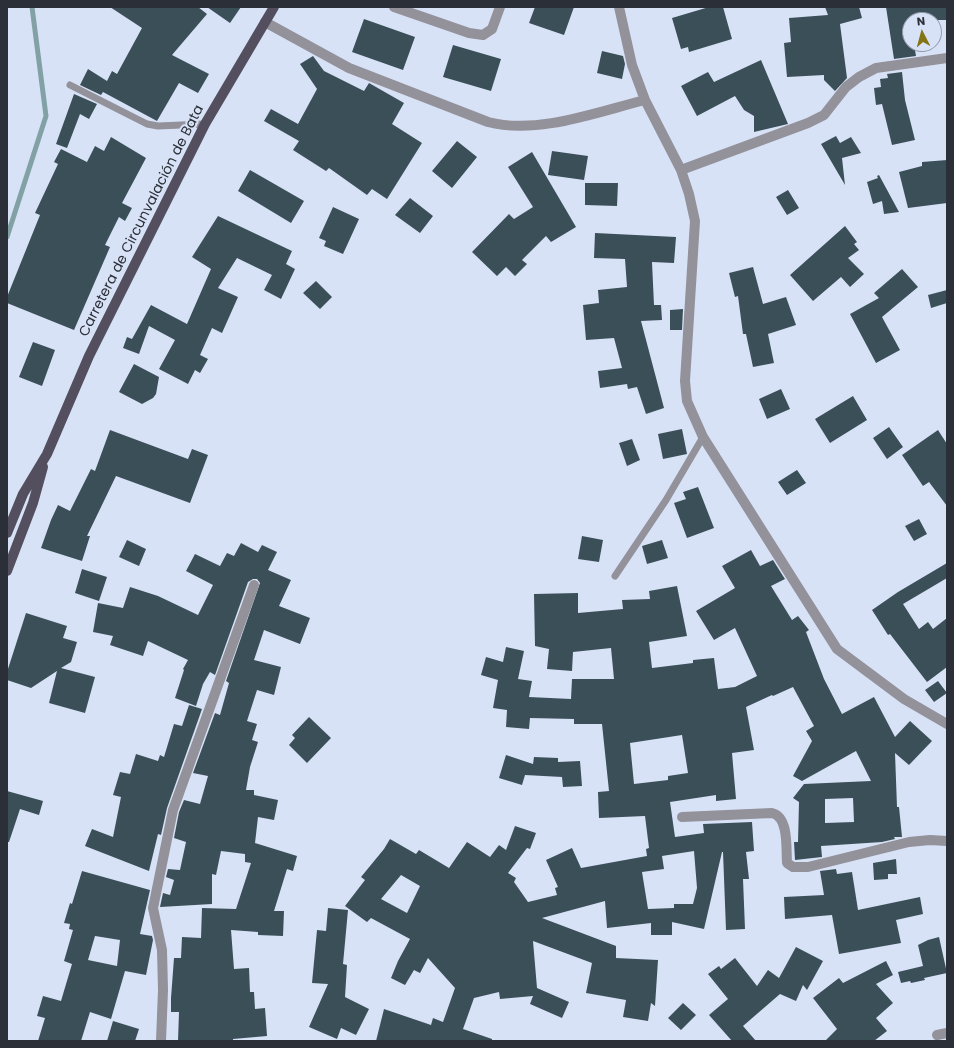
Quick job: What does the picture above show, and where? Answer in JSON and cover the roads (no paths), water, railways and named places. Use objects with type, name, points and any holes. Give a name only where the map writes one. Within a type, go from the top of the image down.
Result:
[{"type":"main road","name":"Carretera de Circunvalación de Bata","points":[[7,571],[33,504],[47,454],[89,356],[205,124],[274,7]]},
{"type":"main road","name":"Carretera de Circunvalación de Bata","points":[[7,533],[23,494],[47,454]]},
{"type":"street","points":[[394,7],[469,33],[483,35],[492,29],[500,7]]},
{"type":"street","points":[[619,7],[632,65],[646,100],[681,170],[689,194],[695,221],[685,381],[687,401],[703,436],[837,649],[904,698],[947,724]]},
{"type":"street","points":[[265,22],[349,68],[488,122],[503,126],[522,127],[578,117],[646,100]]},
{"type":"street","points":[[681,170],[808,123],[824,114],[846,88],[859,77],[876,68],[947,58]]},
{"type":"street","points":[[161,1041],[163,990],[162,950],[153,908],[173,810],[254,585]]},
{"type":"street","points":[[682,817],[778,814],[783,821],[788,863],[793,866],[808,867],[909,842],[930,840],[947,842]]},
{"type":"lane","points":[[70,85],[147,124],[158,126],[205,124]]},
{"type":"lane","points":[[615,576],[666,500],[703,436]]},
{"type":"waterway","points":[[7,237],[46,116],[32,7]]}]
